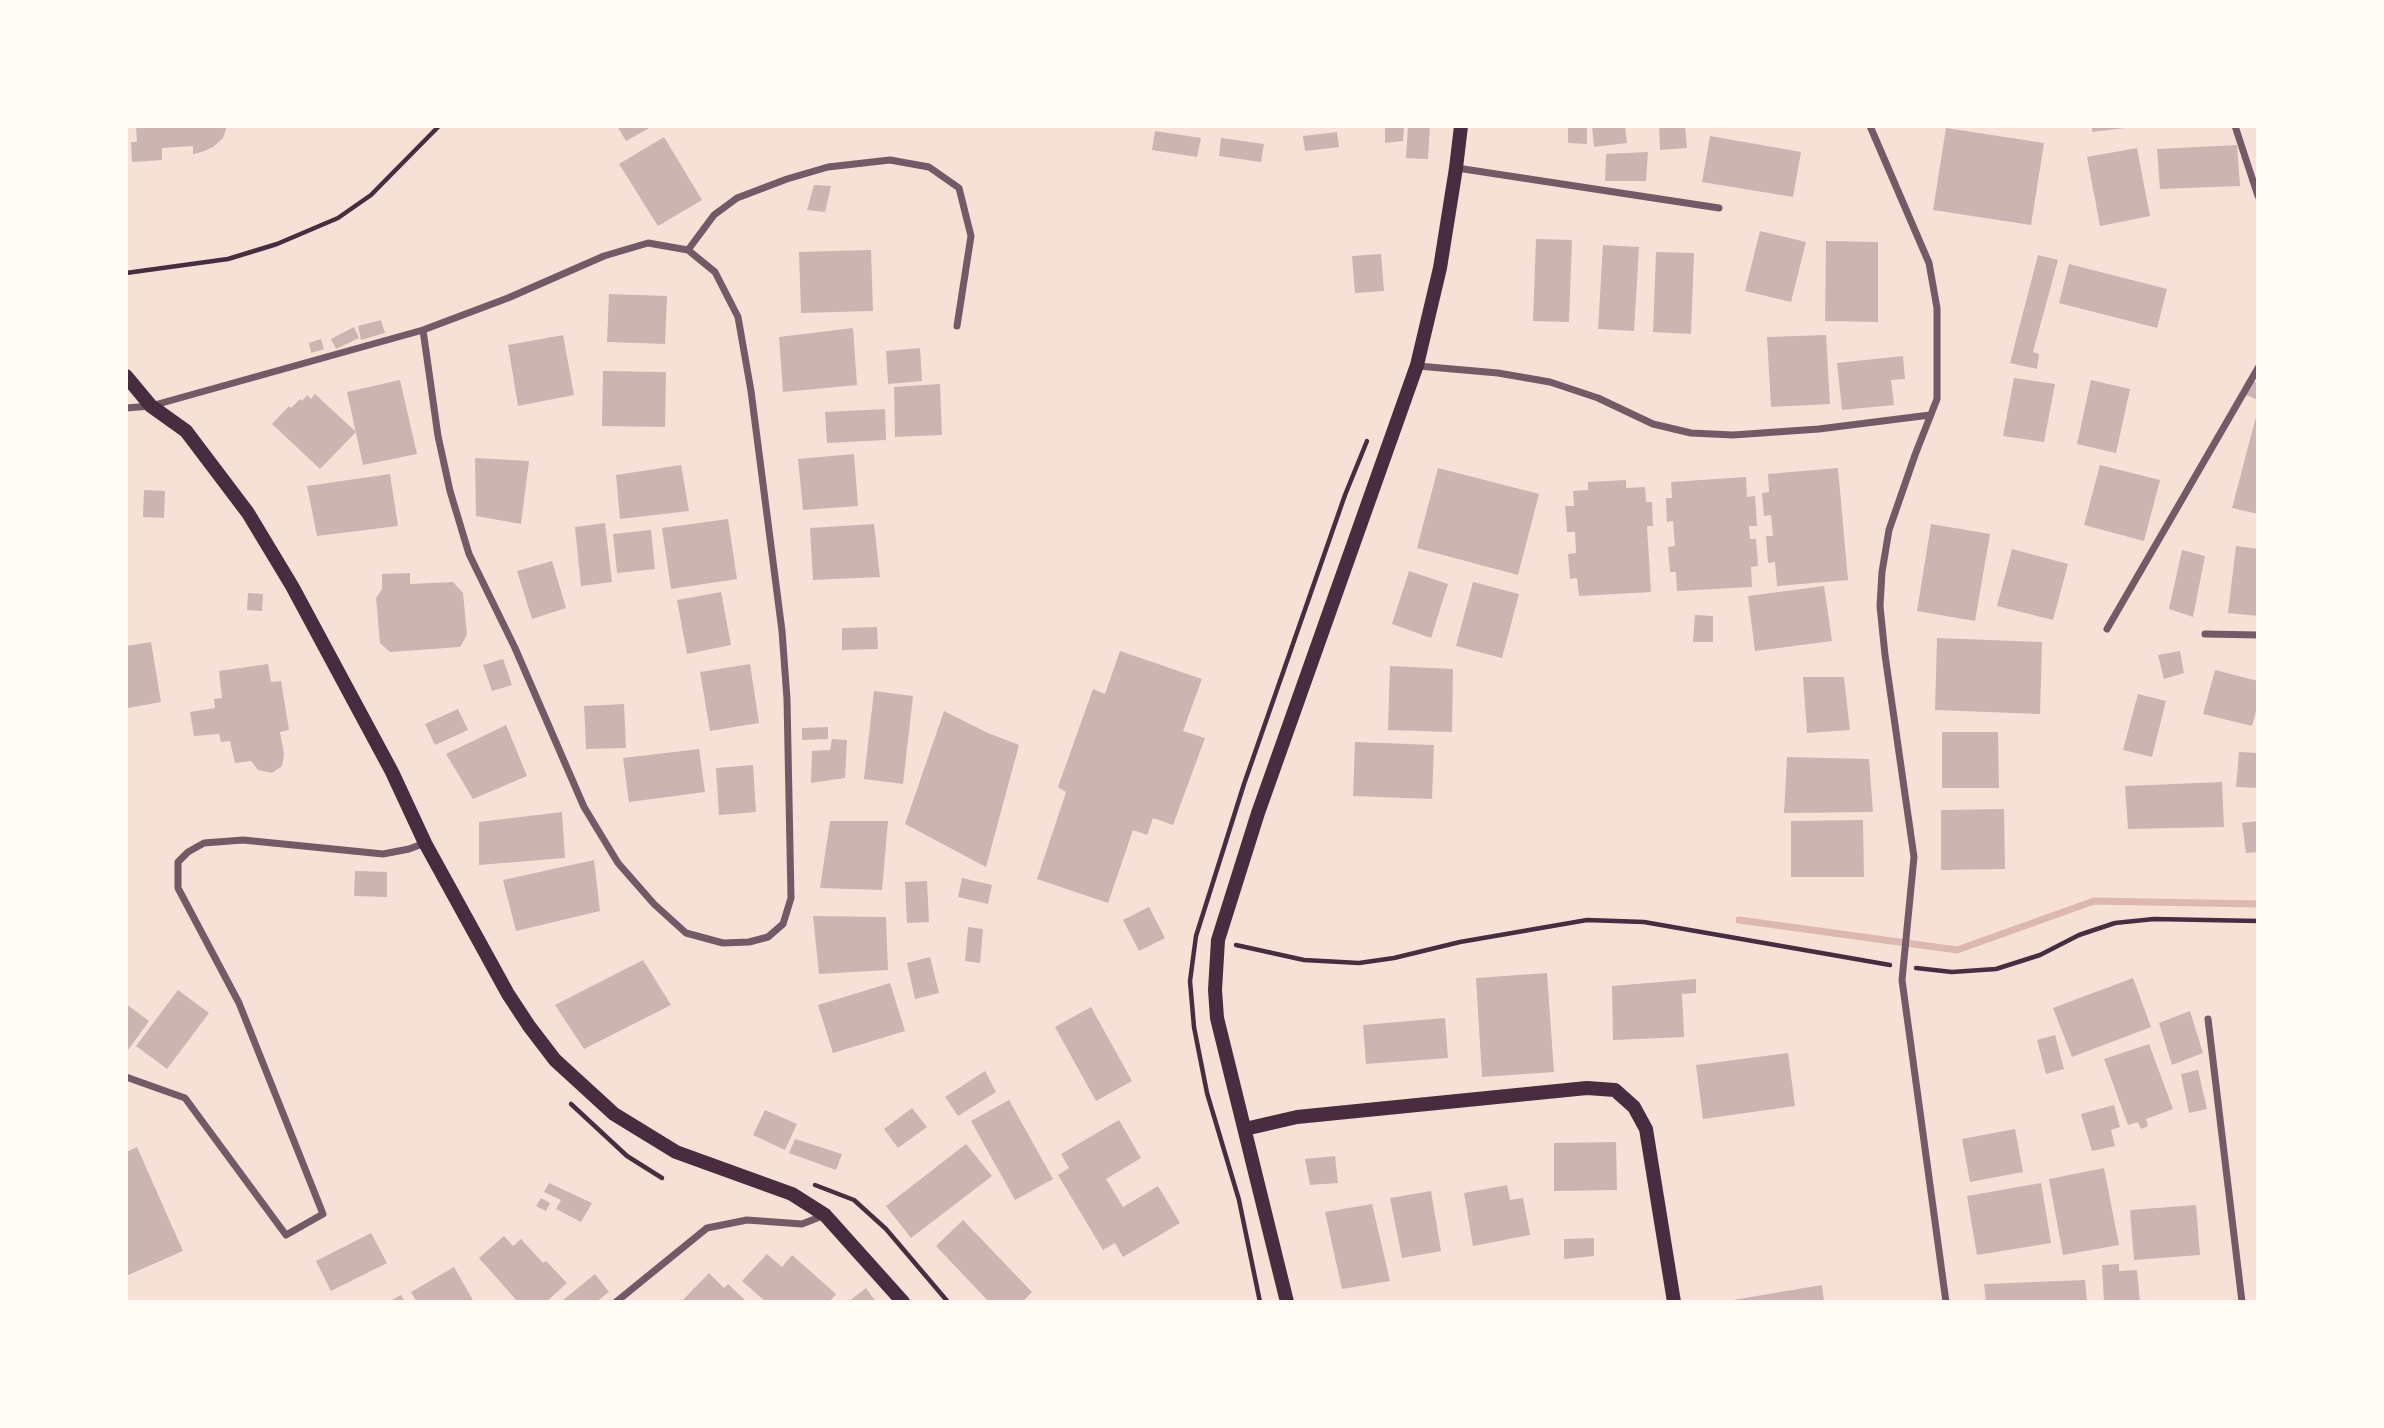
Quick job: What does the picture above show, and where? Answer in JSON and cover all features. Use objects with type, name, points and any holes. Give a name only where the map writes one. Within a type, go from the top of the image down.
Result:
[{"type":"main road","points":[[1287,1302],[1217,1018],[1215,990],[1218,940],[1258,813],[1417,365],[1440,268],[1461,126]]},
{"type":"main road","points":[[126,376],[151,406],[186,431],[248,513],[298,598],[391,772],[425,843],[508,994],[528,1026],[555,1060],[614,1114],[676,1152],[792,1194],[825,1215],[903,1302]]},
{"type":"main road","points":[[1245,1129],[1297,1117],[1587,1088],[1615,1090],[1634,1107],[1646,1129],[1674,1302]]},
{"type":"street","points":[[1870,126],[1929,263],[1937,308],[1937,399],[1889,530],[1880,606],[1914,857],[1902,980],[1946,1302]]},
{"type":"street","points":[[2235,126],[2258,196]]},
{"type":"street","points":[[688,250],[715,215],[737,198],[787,179],[828,167],[890,160],[929,167],[960,188],[971,236],[957,326]]},
{"type":"street","points":[[1456,167],[1719,208]]},
{"type":"street","points":[[126,408],[151,406],[423,330],[508,298],[604,256],[648,243],[688,250],[715,272],[738,317],[751,391],[782,631],[787,699],[791,898],[783,924],[768,937],[749,942],[723,943],[686,933],[654,904],[618,863],[584,807],[515,648],[470,554],[450,491],[438,436],[423,330]]},
{"type":"street","points":[[1417,365],[1498,373],[1550,382],[1598,398],[1653,424],[1691,433],[1732,435],[1819,429],[1930,415]]},
{"type":"street","points":[[2107,629],[2258,368]]},
{"type":"street","points":[[2205,634],[2258,635]]},
{"type":"street","points":[[126,1077],[185,1098],[286,1235],[323,1214],[239,1003],[178,888],[178,862],[187,852],[204,843],[243,840],[383,854],[425,843]]},
{"type":"street","points":[[2208,1019],[2242,1302]]},
{"type":"street","points":[[616,1302],[706,1228],[747,1220],[802,1224],[825,1215]]},
{"type":"path","points":[[126,273],[228,258],[277,243],[338,218],[370,195],[439,126]]},
{"type":"path","points":[[1911,968],[1952,972],[1996,969],[2040,955],[2079,935],[2115,923],[2154,919],[2258,921]]},
{"type":"path","points":[[1218,940],[1304,960],[1359,963],[1587,920],[1644,922],[1897,966]]},
{"type":"building","points":[[136,126],[227,126],[223,138],[202,152],[193,154],[193,146],[162,148],[162,160],[132,162],[131,142],[137,142]]},
{"type":"building","points":[[617,126],[653,126],[626,141]]},
{"type":"building","points":[[1385,126],[1404,126],[1403,141],[1385,143]]},
{"type":"building","points":[[1408,126],[1430,126],[1428,159],[1406,158]]},
{"type":"building","points":[[1568,126],[1587,126],[1587,144],[1568,143]]},
{"type":"building","points":[[1592,126],[1625,126],[1627,143],[1594,147]]},
{"type":"building","points":[[1659,126],[1685,126],[1687,148],[1660,150]]},
{"type":"building","points":[[2092,126],[2125,126],[2125,128],[2092,132]]},
{"type":"building","points":[[1946,128],[2044,143],[2031,225],[1933,210]]},
{"type":"building","points":[[1155,131],[1201,138],[1197,157],[1152,150]]},
{"type":"building","points":[[1337,132],[1339,147],[1305,151],[1303,136]]},
{"type":"building","points":[[1710,136],[1801,152],[1793,197],[1702,182]]},
{"type":"building","points":[[664,137],[702,200],[658,226],[619,164]]},
{"type":"building","points":[[1221,138],[1264,144],[1261,162],[1219,156]]},
{"type":"building","points":[[2237,145],[2240,186],[2160,189],[2157,149]]},
{"type":"building","points":[[2137,148],[2150,216],[2100,226],[2087,157]]},
{"type":"building","points":[[1648,152],[1646,181],[1605,181],[1606,154]]},
{"type":"building","points":[[814,185],[831,186],[825,212],[807,210]]},
{"type":"building","points":[[1760,231],[1806,242],[1791,302],[1745,291]]},
{"type":"building","points":[[1536,239],[1572,240],[1569,322],[1533,321]]},
{"type":"building","points":[[1826,241],[1878,242],[1878,322],[1825,321]]},
{"type":"building","points":[[1603,245],[1639,247],[1634,331],[1598,329]]},
{"type":"building","points":[[871,250],[873,311],[801,313],[799,252]]},
{"type":"building","points":[[1656,252],[1694,253],[1691,334],[1653,332]]},
{"type":"building","points":[[1381,254],[1384,291],[1355,293],[1352,256]]},
{"type":"building","points":[[2038,255],[2058,260],[2033,352],[2039,354],[2037,369],[2010,363]]},
{"type":"building","points":[[2069,264],[2167,289],[2157,328],[2059,303]]},
{"type":"building","points":[[609,294],[667,296],[665,344],[607,342]]},
{"type":"building","points":[[381,320],[385,333],[361,340],[358,326]]},
{"type":"building","points":[[354,327],[359,338],[336,349],[331,339]]},
{"type":"building","points":[[853,328],[857,385],[783,392],[779,337]]},
{"type":"building","points":[[563,335],[574,395],[518,406],[508,345]]},
{"type":"building","points":[[1826,335],[1830,404],[1771,407],[1767,337]]},
{"type":"building","points":[[321,339],[324,349],[311,353],[309,343]]},
{"type":"building","points":[[920,348],[922,381],[888,384],[886,351]]},
{"type":"building","points":[[1903,356],[1905,379],[1891,380],[1894,405],[1842,410],[1837,363]]},
{"type":"building","points":[[603,371],[666,372],[665,427],[602,426]]},
{"type":"building","points":[[2014,378],[2055,384],[2044,442],[2003,436]]},
{"type":"building","points":[[400,380],[417,454],[363,465],[347,392]]},
{"type":"building","points":[[2091,380],[2130,389],[2116,453],[2077,444]]},
{"type":"building","points":[[2253,381],[2258,383],[2258,400],[2246,395]]},
{"type":"building","points":[[940,384],[942,435],[895,437],[894,387]]},
{"type":"building","points":[[315,394],[356,432],[320,469],[272,424],[289,406],[291,408],[307,395],[311,399]]},
{"type":"building","points":[[885,409],[886,440],[827,443],[825,412]]},
{"type":"building","points":[[2258,413],[2258,514],[2232,508]]},
{"type":"building","points":[[854,454],[858,506],[803,510],[798,459]]},
{"type":"building","points":[[475,458],[529,461],[521,524],[476,516]]},
{"type":"building","points":[[681,465],[689,511],[620,519],[616,475]]},
{"type":"building","points":[[2100,465],[2160,480],[2144,541],[2084,525]]},
{"type":"building","points":[[1438,468],[1539,494],[1518,575],[1417,548]]},
{"type":"building","points":[[1838,468],[1848,580],[1777,586],[1775,562],[1768,563],[1766,536],[1773,536],[1771,515],[1764,516],[1762,493],[1769,492],[1768,474]]},
{"type":"building","points":[[390,474],[398,526],[317,536],[307,486]]},
{"type":"building","points":[[1746,477],[1747,497],[1755,496],[1757,526],[1749,526],[1750,539],[1756,539],[1758,566],[1751,567],[1752,587],[1677,591],[1676,572],[1670,572],[1668,547],[1675,546],[1673,521],[1667,522],[1666,498],[1672,498],[1671,482]]},
{"type":"building","points":[[1626,480],[1626,488],[1645,487],[1646,502],[1652,502],[1653,526],[1647,526],[1651,592],[1579,596],[1577,578],[1570,579],[1568,554],[1576,553],[1575,532],[1567,532],[1565,506],[1574,506],[1573,491],[1588,490],[1588,482]]},
{"type":"building","points":[[144,490],[165,491],[164,518],[143,517]]},
{"type":"building","points":[[728,519],[737,579],[671,589],[662,528]]},
{"type":"building","points":[[605,523],[612,582],[581,586],[575,527]]},
{"type":"building","points":[[874,524],[880,577],[813,580],[810,528]]},
{"type":"building","points":[[1931,524],[1990,534],[1975,621],[1917,611]]},
{"type":"building","points":[[651,530],[655,569],[617,573],[613,534]]},
{"type":"building","points":[[2236,546],[2258,549],[2258,616],[2228,613]]},
{"type":"building","points":[[2012,549],[2068,564],[2053,620],[1997,606]]},
{"type":"building","points":[[2182,550],[2205,556],[2193,617],[2169,609]]},
{"type":"building","points":[[552,561],[566,608],[532,619],[517,571]]},
{"type":"building","points":[[1409,571],[1448,584],[1431,638],[1392,624]]},
{"type":"building","points":[[410,573],[410,584],[453,582],[463,593],[467,635],[460,647],[390,652],[380,643],[376,598],[382,589],[382,574]]},
{"type":"building","points":[[1473,582],[1519,594],[1502,658],[1456,646]]},
{"type":"building","points":[[1824,586],[1832,641],[1755,651],[1748,596]]},
{"type":"building","points":[[721,592],[731,645],[687,654],[677,600]]},
{"type":"building","points":[[248,593],[263,594],[262,611],[247,610]]},
{"type":"building","points":[[1695,615],[1713,616],[1713,642],[1693,642]]},
{"type":"building","points":[[877,627],[878,649],[842,650],[842,628]]},
{"type":"building","points":[[1937,638],[2042,642],[2040,714],[1935,710]]},
{"type":"building","points":[[151,642],[161,702],[128,708],[126,646]]},
{"type":"building","points":[[1120,651],[1202,679],[1183,731],[1205,738],[1173,825],[1153,818],[1147,835],[1133,830],[1108,903],[1037,879],[1066,792],[1058,787],[1093,689],[1105,694]]},
{"type":"building","points":[[2180,651],[2184,673],[2164,679],[2158,655]]},
{"type":"building","points":[[503,659],[512,685],[492,691],[483,665]]},
{"type":"building","points":[[268,664],[271,682],[281,681],[289,730],[280,732],[284,754],[282,766],[272,773],[258,770],[251,761],[235,763],[230,741],[221,742],[219,734],[194,736],[190,712],[215,708],[214,699],[222,698],[219,671]]},
{"type":"building","points":[[750,664],[759,723],[710,731],[700,672]]},
{"type":"building","points":[[1390,666],[1453,669],[1452,732],[1388,730]]},
{"type":"building","points":[[2215,670],[2258,681],[2258,704],[2252,726],[2203,714]]},
{"type":"building","points":[[1803,677],[1844,677],[1850,730],[1807,733]]},
{"type":"building","points":[[874,691],[913,696],[903,784],[864,779]]},
{"type":"building","points":[[2138,694],[2166,701],[2152,757],[2123,750]]},
{"type":"building","points":[[624,704],[626,748],[586,749],[584,706]]},
{"type":"building","points":[[458,709],[468,730],[435,745],[425,724]]},
{"type":"building","points":[[944,711],[1019,745],[986,867],[905,824]]},
{"type":"building","points":[[506,725],[527,776],[473,799],[446,754]]},
{"type":"building","points":[[828,727],[828,739],[802,740],[802,728]]},
{"type":"building","points":[[1942,732],[1998,732],[1999,788],[1942,788]]},
{"type":"building","points":[[832,739],[847,740],[845,778],[811,783],[812,751],[830,750]]},
{"type":"building","points":[[1355,742],[1434,745],[1432,799],[1353,796]]},
{"type":"building","points":[[699,749],[705,792],[629,802],[623,758]]},
{"type":"building","points":[[2239,752],[2258,753],[2258,788],[2236,787]]},
{"type":"building","points":[[1787,757],[1869,759],[1873,812],[1784,813]]},
{"type":"building","points":[[753,765],[756,812],[719,815],[716,768]]},
{"type":"building","points":[[2222,782],[2224,827],[2128,829],[2125,786]]},
{"type":"building","points":[[2004,809],[2005,869],[1941,870],[1941,810]]},
{"type":"building","points":[[562,812],[565,858],[479,865],[479,822]]},
{"type":"building","points":[[1863,820],[1864,877],[1791,877],[1791,821]]},
{"type":"building","points":[[830,821],[888,821],[882,890],[820,888]]},
{"type":"building","points":[[2258,821],[2258,852],[2246,853],[2242,823]]},
{"type":"building","points":[[594,860],[600,911],[516,931],[503,880]]},
{"type":"building","points":[[355,871],[387,872],[387,897],[354,896]]},
{"type":"building","points":[[962,878],[992,885],[988,904],[958,897]]},
{"type":"building","points":[[927,881],[929,922],[907,923],[905,882]]},
{"type":"building","points":[[1149,907],[1165,938],[1139,951],[1123,920]]},
{"type":"building","points":[[813,916],[886,917],[888,970],[819,974]]},
{"type":"building","points":[[968,927],[983,929],[980,963],[965,961]]},
{"type":"building","points":[[930,957],[939,993],[915,999],[907,963]]},
{"type":"building","points":[[643,960],[671,1005],[584,1049],[555,1005]]},
{"type":"building","points":[[1547,973],[1554,1072],[1482,1077],[1476,978]]},
{"type":"building","points":[[2133,978],[2151,1027],[2072,1057],[2053,1008]]},
{"type":"building","points":[[1696,979],[1696,993],[1682,994],[1684,1037],[1613,1040],[1612,986]]},
{"type":"building","points":[[890,983],[905,1031],[833,1053],[818,1005]]},
{"type":"building","points":[[178,990],[209,1013],[167,1069],[136,1046]]},
{"type":"building","points":[[126,1004],[149,1021],[126,1053]]},
{"type":"building","points":[[1091,1007],[1132,1081],[1096,1101],[1055,1027]]},
{"type":"building","points":[[2190,1011],[2203,1053],[2172,1065],[2159,1023]]},
{"type":"building","points":[[1445,1018],[1448,1058],[1366,1064],[1363,1025]]},
{"type":"building","points":[[2055,1035],[2064,1069],[2046,1074],[2037,1040]]},
{"type":"building","points":[[2149,1044],[2173,1109],[2146,1119],[2148,1126],[2141,1129],[2138,1122],[2128,1125],[2104,1059]]},
{"type":"building","points":[[1788,1053],[1795,1106],[1703,1119],[1696,1065]]},
{"type":"building","points":[[2198,1070],[2207,1109],[2189,1113],[2181,1074]]},
{"type":"building","points":[[985,1071],[996,1092],[958,1116],[945,1097]]},
{"type":"building","points":[[1009,1100],[1053,1179],[1015,1200],[971,1121]]},
{"type":"building","points":[[2114,1105],[2120,1127],[2111,1130],[2115,1146],[2092,1151],[2081,1114]]},
{"type":"building","points":[[912,1108],[927,1127],[898,1148],[884,1129]]},
{"type":"building","points":[[765,1110],[797,1124],[785,1150],[753,1135]]},
{"type":"building","points":[[1119,1120],[1141,1158],[1106,1179],[1123,1207],[1158,1186],[1180,1223],[1123,1257],[1115,1243],[1103,1250],[1058,1175],[1069,1168],[1061,1154]]},
{"type":"building","points":[[2015,1129],[2023,1172],[1970,1182],[1962,1139]]},
{"type":"building","points":[[795,1139],[842,1154],[836,1170],[789,1153]]},
{"type":"building","points":[[1616,1142],[1617,1190],[1554,1191],[1554,1143]]},
{"type":"building","points":[[966,1144],[992,1176],[911,1238],[886,1206]]},
{"type":"building","points":[[137,1147],[183,1251],[126,1276],[126,1152]]},
{"type":"building","points":[[1335,1156],[1338,1183],[1310,1185],[1305,1159]]},
{"type":"building","points":[[2104,1168],[2119,1245],[2063,1255],[2049,1179]]},
{"type":"building","points":[[549,1183],[592,1203],[581,1222],[556,1209],[561,1200],[544,1192]]},
{"type":"building","points":[[2041,1183],[2051,1243],[1977,1255],[1967,1196]]},
{"type":"building","points":[[1507,1185],[1510,1200],[1523,1198],[1530,1235],[1473,1246],[1464,1193]]},
{"type":"building","points":[[1431,1191],[1441,1251],[1402,1258],[1390,1198]]},
{"type":"building","points":[[541,1198],[550,1203],[546,1211],[536,1206]]},
{"type":"building","points":[[1372,1204],[1390,1281],[1342,1289],[1325,1212]]},
{"type":"building","points":[[2196,1205],[2200,1255],[2134,1260],[2130,1210]]},
{"type":"building","points":[[963,1220],[1032,1292],[1022,1302],[989,1302],[936,1246]]},
{"type":"building","points":[[371,1233],[387,1263],[331,1291],[316,1261]]},
{"type":"building","points":[[504,1236],[513,1246],[521,1239],[543,1263],[546,1261],[567,1283],[546,1302],[518,1302],[479,1258]]},
{"type":"building","points":[[1594,1238],[1594,1256],[1564,1259],[1564,1239]]},
{"type":"building","points":[[767,1254],[782,1267],[792,1255],[836,1294],[829,1302],[766,1302],[742,1281]]},
{"type":"building","points":[[2119,1264],[2119,1271],[2137,1270],[2140,1302],[2104,1302],[2102,1265]]},
{"type":"building","points":[[454,1267],[474,1302],[417,1302],[411,1292]]},
{"type":"building","points":[[709,1273],[724,1288],[728,1284],[747,1302],[681,1302]]},
{"type":"building","points":[[595,1274],[609,1292],[596,1302],[563,1300]]},
{"type":"building","points":[[2085,1280],[2087,1302],[1986,1302],[1984,1284]]},
{"type":"building","points":[[1822,1285],[1824,1302],[1727,1302],[1727,1301]]},
{"type":"building","points":[[866,1288],[876,1302],[848,1302]]},
{"type":"building","points":[[401,1295],[405,1302],[388,1302]]},
{"type":"waterway","points":[[1739,920],[1957,950],[2094,901],[2258,904]]}]
